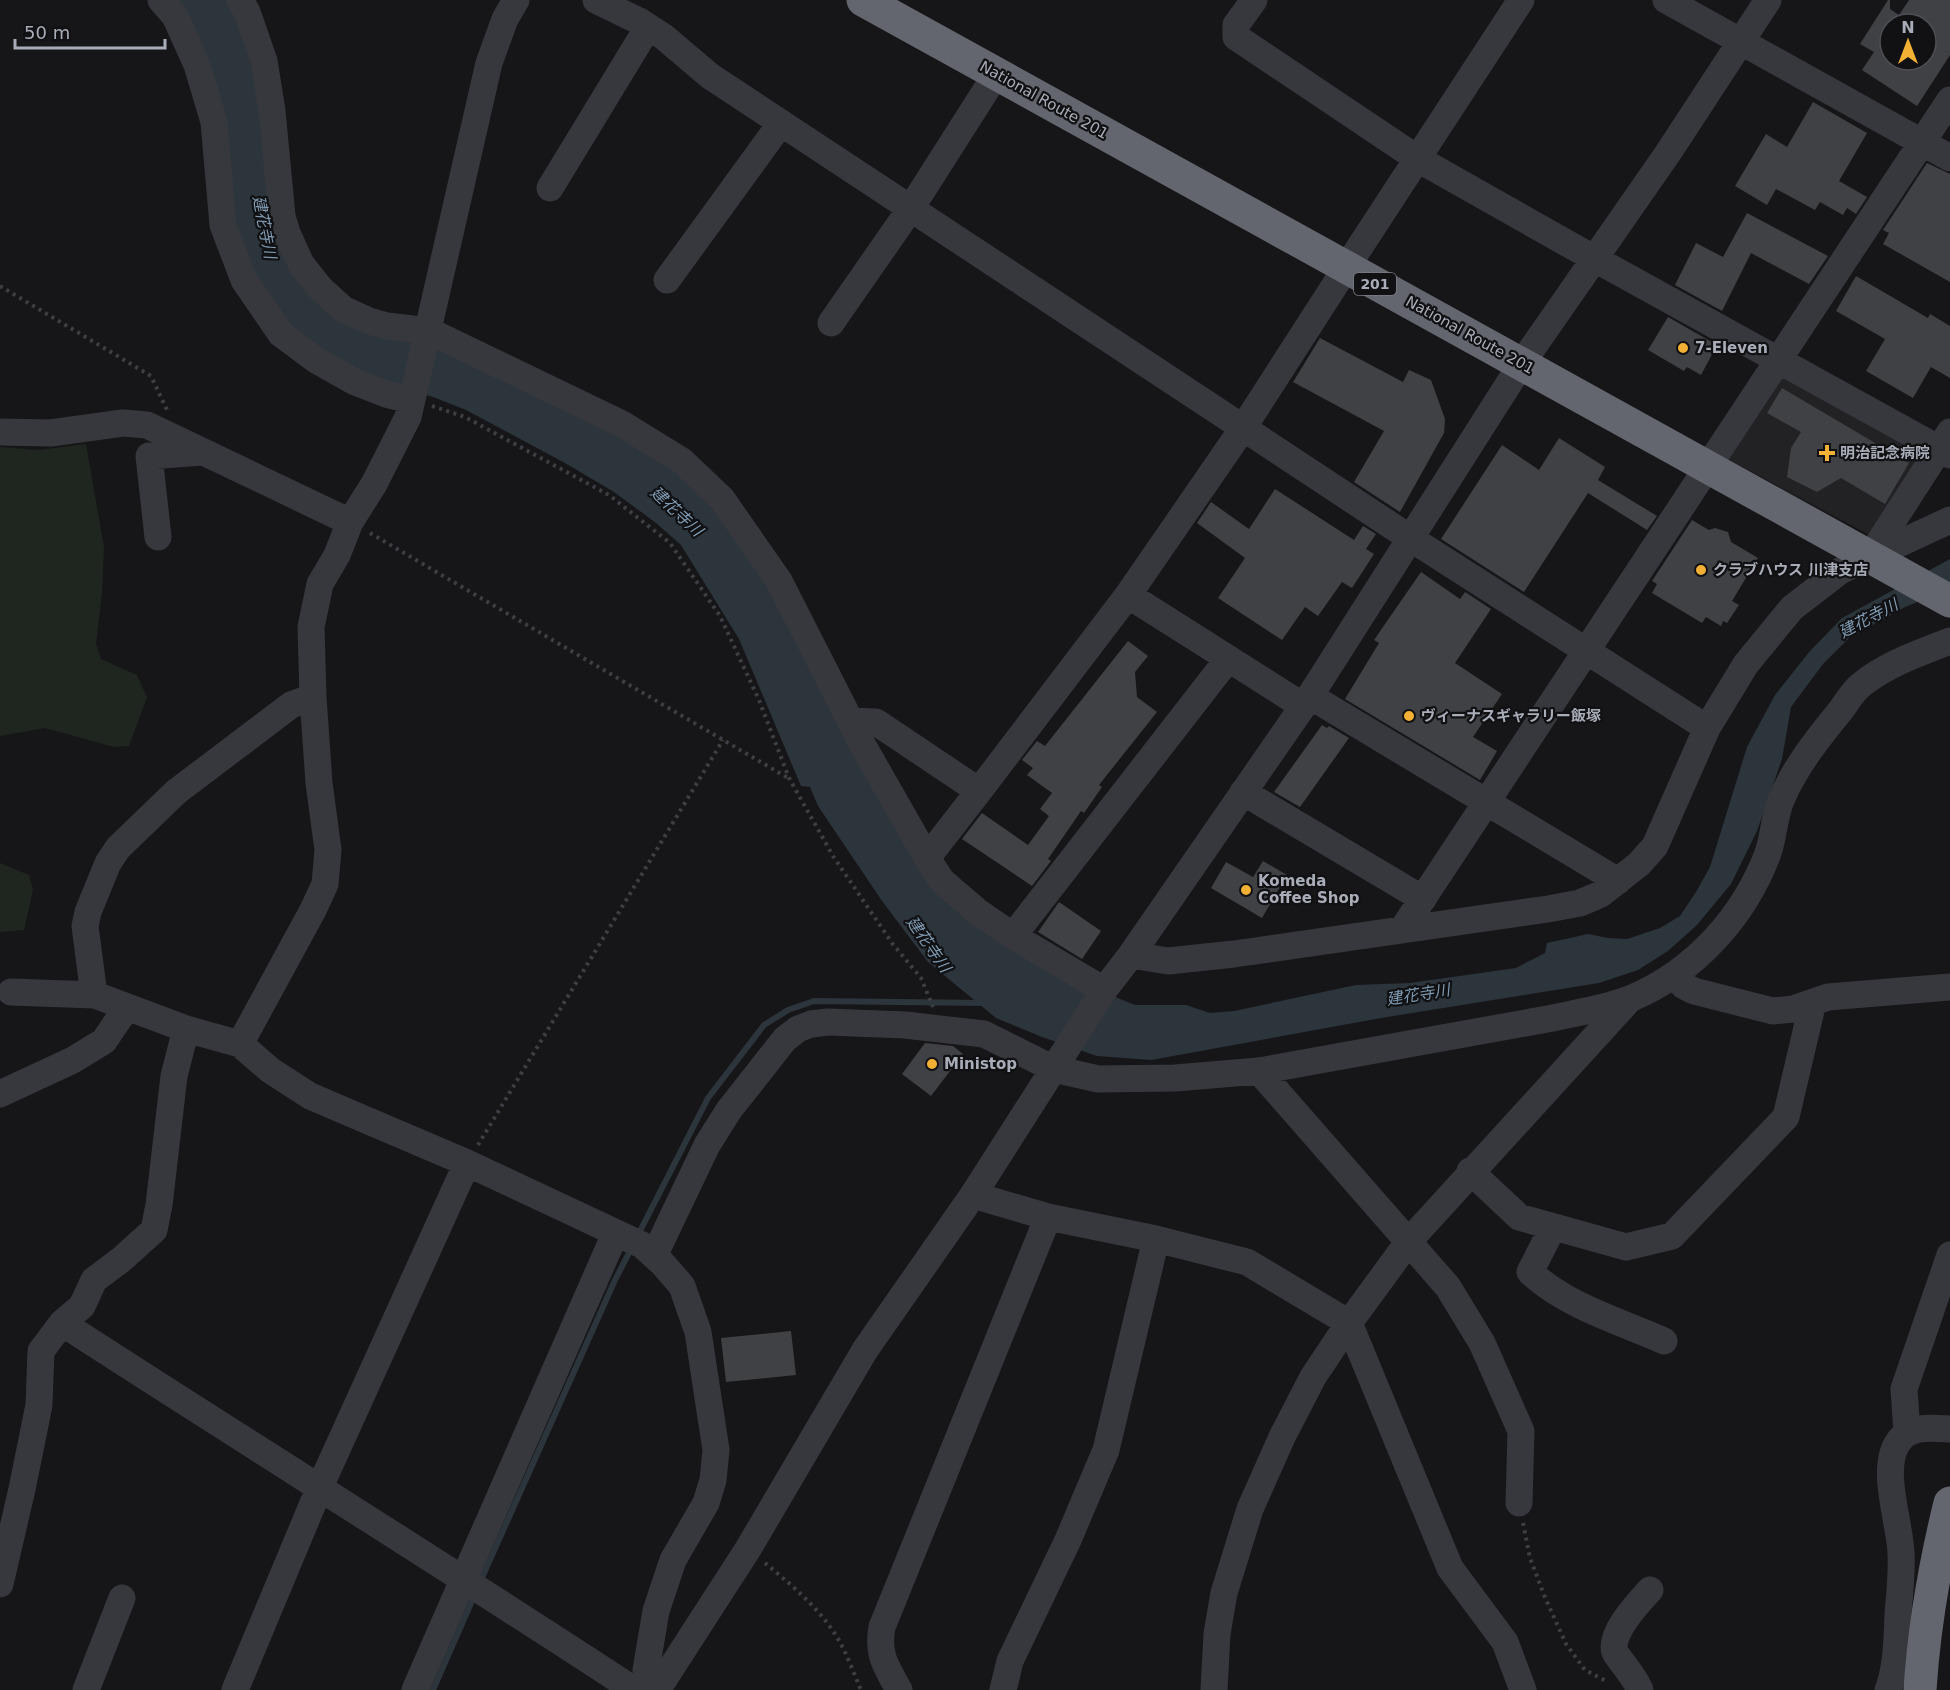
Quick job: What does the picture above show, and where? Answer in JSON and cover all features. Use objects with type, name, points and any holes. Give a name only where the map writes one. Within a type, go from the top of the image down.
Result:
[{"type":"highway","name":"National Route 201","points":[[863,0],[1950,601]]},
{"type":"highway","points":[[1920,1690],[1922,1657],[1939,1548],[1950,1503]]},
{"type":"highway","points":[[1936,1690],[1950,1594]]},
{"type":"street","points":[[162,0],[175,16],[197,65],[214,122],[223,225],[244,280],[281,333],[316,360],[355,382],[387,394],[412,397]]},
{"type":"street","points":[[240,0],[247,12],[264,62],[272,111],[282,216],[301,264],[320,288],[343,309],[369,321],[428,335],[622,424],[682,461],[722,499],[779,581],[850,721],[942,881],[978,912],[1013,936],[1104,990]]},
{"type":"street","points":[[240,1044],[325,884],[328,850],[313,697],[311,627],[320,584],[337,555],[350,522],[374,484],[408,417],[489,63],[505,19],[516,0]]},
{"type":"street","points":[[596,0],[664,37],[710,76],[1410,538],[1707,728]]},
{"type":"street","points":[[1254,0],[1236,25],[1236,37],[1418,159],[1779,361],[1946,445],[1878,563]]},
{"type":"street","points":[[927,858],[1128,595],[1244,428],[1521,0]]},
{"type":"street","points":[[1666,0],[1950,158]]},
{"type":"street","points":[[657,1690],[748,1549],[866,1350],[973,1195],[1104,990],[1131,955],[1306,701],[1522,363],[1668,153],[1768,0]]},
{"type":"street","points":[[550,188],[648,27]]},
{"type":"street","points":[[831,323],[910,208],[997,74]]},
{"type":"street","points":[[1402,930],[1950,100]]},
{"type":"street","points":[[667,280],[782,123]]},
{"type":"street","points":[[0,432],[50,433],[123,423],[147,425],[350,522]]},
{"type":"street","points":[[158,537],[149,456],[193,446]]},
{"type":"street","points":[[1131,955],[1168,961],[1234,954],[1580,903],[1601,894],[1639,864],[1655,846],[1707,728],[1746,664],[1792,608],[1840,571],[1878,563],[1950,520]]},
{"type":"street","points":[[1128,595],[1228,659],[1487,802],[1618,881]]},
{"type":"street","points":[[654,1256],[707,1145],[729,1110],[785,1039],[798,1029],[811,1024],[828,1022],[905,1025],[984,1034],[1098,1079],[1175,1078],[1259,1071],[1596,1009],[1630,999],[1674,976],[1716,939],[1734,918],[1752,889],[1768,852],[1780,801],[1810,748],[1860,686],[1890,666],[1950,640]]},
{"type":"street","points":[[1013,936],[1228,659]]},
{"type":"street","points":[[94,995],[85,926],[88,912],[108,863],[118,848],[177,792],[291,705],[313,697]]},
{"type":"street","points":[[850,721],[876,722],[979,791]]},
{"type":"street","points":[[1243,792],[1423,899]]},
{"type":"street","points":[[1674,976],[1684,986],[1694,991],[1773,1011],[1793,1009],[1828,997],[1950,987]]},
{"type":"street","points":[[11,992],[94,995],[186,1029],[240,1044],[270,1071],[310,1096],[467,1163],[642,1245],[682,1286],[698,1332],[716,1450],[713,1480],[706,1503],[673,1560],[656,1611],[646,1670],[649,1690]]},
{"type":"street","points":[[1214,1690],[1217,1634],[1224,1593],[1250,1509],[1282,1437],[1313,1377],[1409,1241],[1470,1171],[1630,999]]},
{"type":"street","points":[[1470,1171],[1519,1218],[1626,1247],[1672,1236],[1786,1117],[1813,1002]]},
{"type":"street","points":[[0,1094],[73,1060],[104,1041],[127,1007]]},
{"type":"street","points":[[0,1584],[39,1405],[41,1351],[62,1323],[82,1306],[94,1280],[154,1230],[174,1076],[186,1029]]},
{"type":"street","points":[[1259,1071],[1448,1287],[1482,1343],[1521,1431],[1519,1503]]},
{"type":"street","points":[[235,1690],[319,1488],[467,1163]]},
{"type":"street","points":[[973,1195],[1048,1218],[1156,1239],[1246,1262],[1349,1323],[1450,1568],[1505,1642],[1523,1690]]},
{"type":"street","points":[[898,1690],[882,1656],[879,1644],[882,1627],[1048,1218]]},
{"type":"street","points":[[1553,1227],[1530,1272],[1544,1285],[1571,1301],[1664,1341]]},
{"type":"street","points":[[415,1690],[615,1234]]},
{"type":"street","points":[[1003,1690],[1010,1661],[1068,1540],[1106,1450],[1156,1239]]},
{"type":"street","points":[[1907,1433],[1904,1389],[1950,1255]]},
{"type":"street","points":[[62,1323],[464,1578],[634,1690]]},
{"type":"street","points":[[1888,1690],[1892,1680],[1897,1640],[1902,1554],[1890,1464],[1896,1445],[1907,1433],[1925,1428],[1950,1429]]},
{"type":"street","points":[[1640,1690],[1634,1676],[1615,1652],[1613,1643],[1629,1614],[1650,1590]]},
{"type":"street","points":[[86,1690],[122,1598]]},
{"type":"path","points":[[0,286],[152,376],[193,446]]},
{"type":"path","points":[[412,397],[465,417],[609,495],[670,543],[720,616],[759,700],[789,778],[833,856],[892,943],[921,978]]},
{"type":"path","points":[[350,522],[789,778]]},
{"type":"path","points":[[467,1163],[723,740]]},
{"type":"path","points":[[1519,1503],[1530,1558],[1566,1644],[1585,1670],[1610,1683]]},
{"type":"path","points":[[748,1549],[790,1584],[825,1620],[842,1646],[861,1690]]},
{"type":"shaded area","name":"明治記念病院","points":[[1781,366],[1932,451],[1875,538],[1722,456]]},
{"type":"shaded area","points":[[86,444],[104,547],[96,644],[101,659],[137,675],[147,697],[129,746],[114,747],[45,728],[0,736],[0,447],[39,450]]},
{"type":"shaded area","points":[[0,863],[29,875],[33,890],[24,930],[0,932]]},
{"type":"water","name":"建花寺川","points":[[174,0],[229,0],[249,39],[282,223],[321,293],[440,345],[578,410],[694,483],[773,587],[923,861],[1083,984],[1135,1005],[1186,1005],[1210,1013],[1234,1011],[1356,985],[1410,983],[1516,968],[1545,953],[1547,943],[1588,934],[1627,939],[1660,928],[1680,916],[1710,867],[1747,747],[1775,695],[1810,651],[1842,618],[1950,559],[1950,589],[1905,607],[1849,638],[1823,664],[1791,707],[1782,759],[1757,831],[1731,884],[1697,925],[1668,951],[1638,970],[1599,983],[1381,1018],[1151,1060],[1097,1056],[996,1018],[928,962],[882,901],[818,806],[810,787],[801,786],[739,639],[681,545],[614,492],[565,463],[466,410],[433,397],[382,382],[336,362],[288,326],[241,258]]},
{"type":"building","points":[[1888,0],[1890,0],[1890,9],[1894,12],[1880,12]]},
{"type":"building","points":[[1909,0],[1950,0],[1950,55],[1917,106],[1862,70],[1874,52],[1860,44],[1878,16],[1878,72],[1938,72],[1938,12],[1901,12]]},
{"type":"building","points":[[1813,102],[1867,133],[1839,181],[1867,197],[1856,214],[1847,208],[1843,215],[1820,202],[1815,210],[1776,189],[1767,205],[1735,186],[1766,134],[1787,147]]},
{"type":"building","points":[[1927,163],[1950,174],[1950,282],[1883,244],[1889,233],[1883,230]]},
{"type":"building","points":[[1747,213],[1828,256],[1809,284],[1751,253],[1722,311],[1675,285],[1696,243],[1723,257]]},
{"type":"building","points":[[1856,276],[1928,318],[1930,314],[1950,326],[1950,378],[1931,367],[1913,398],[1866,371],[1885,339],[1836,311]]},
{"type":"building","name":"7-Eleven","points":[[1668,317],[1717,345],[1701,375],[1687,367],[1684,371],[1648,350]]},
{"type":"building","points":[[1320,338],[1403,382],[1409,370],[1431,380],[1445,419],[1444,433],[1400,512],[1354,482],[1384,431],[1293,382]]},
{"type":"building","points":[[1782,388],[1909,463],[1885,504],[1841,478],[1817,492],[1787,477],[1791,448],[1801,432],[1767,413]]},
{"type":"building","points":[[1559,438],[1605,467],[1598,480],[1657,516],[1647,530],[1588,493],[1524,592],[1441,539],[1502,445],[1539,470]]},
{"type":"building","points":[[1275,489],[1354,540],[1363,526],[1376,534],[1366,549],[1374,554],[1352,588],[1342,582],[1318,616],[1305,607],[1282,640],[1218,598],[1245,558],[1197,523],[1211,502],[1249,529]]},
{"type":"building","name":"クラブハウス 川津支店","points":[[1692,520],[1709,530],[1715,528],[1728,532],[1731,542],[1758,558],[1732,601],[1739,605],[1727,623],[1723,621],[1721,626],[1706,617],[1702,623],[1652,593],[1657,584],[1652,581]]},
{"type":"building","points":[[1421,572],[1460,599],[1465,592],[1491,609],[1455,663],[1502,694],[1473,737],[1497,751],[1480,780],[1345,699],[1379,643],[1374,640]]},
{"type":"building","points":[[1128,641],[1148,656],[1135,672],[1137,697],[1157,712],[1099,785],[1102,787],[1084,813],[1081,811],[1048,859],[1051,861],[1032,886],[962,839],[982,813],[1028,845],[1049,816],[1040,809],[1052,793],[1027,775],[1033,768],[1022,760],[1037,741],[1045,746]]},
{"type":"building","points":[[1322,725],[1327,728],[1329,726],[1349,738],[1300,807],[1274,792]]},
{"type":"building","name":"Komeda Coffee Shop","points":[[1263,861],[1287,875],[1262,918],[1211,888],[1226,862],[1253,877]]},
{"type":"building","points":[[1059,902],[1101,931],[1082,959],[1038,932]]},
{"type":"building","name":"Ministop","points":[[925,1043],[953,1046],[963,1054],[931,1096],[902,1074]]},
{"type":"building","points":[[791,1331],[796,1375],[726,1382],[721,1338]]},
{"type":"waterway","points":[[638,1235],[708,1098],[764,1025],[788,1010],[814,1001],[984,1003]]},
{"type":"waterway","points":[[480,1582],[615,1280],[632,1247]]},
{"type":"waterway","points":[[433,1690],[475,1594]]},
{"type":"place","name":"7-Eleven","points":[[1683,348]]},
{"type":"place","name":"明治記念病院","points":[[1827,453]]},
{"type":"place","name":"クラブハウス 川津支店","points":[[1701,570]]},
{"type":"place","name":"ヴィーナスギャラリー飯塚","points":[[1409,716]]},
{"type":"place","name":"Komeda Coffee Shop","points":[[1246,890]]},
{"type":"place","name":"Ministop","points":[[932,1064]]}]
